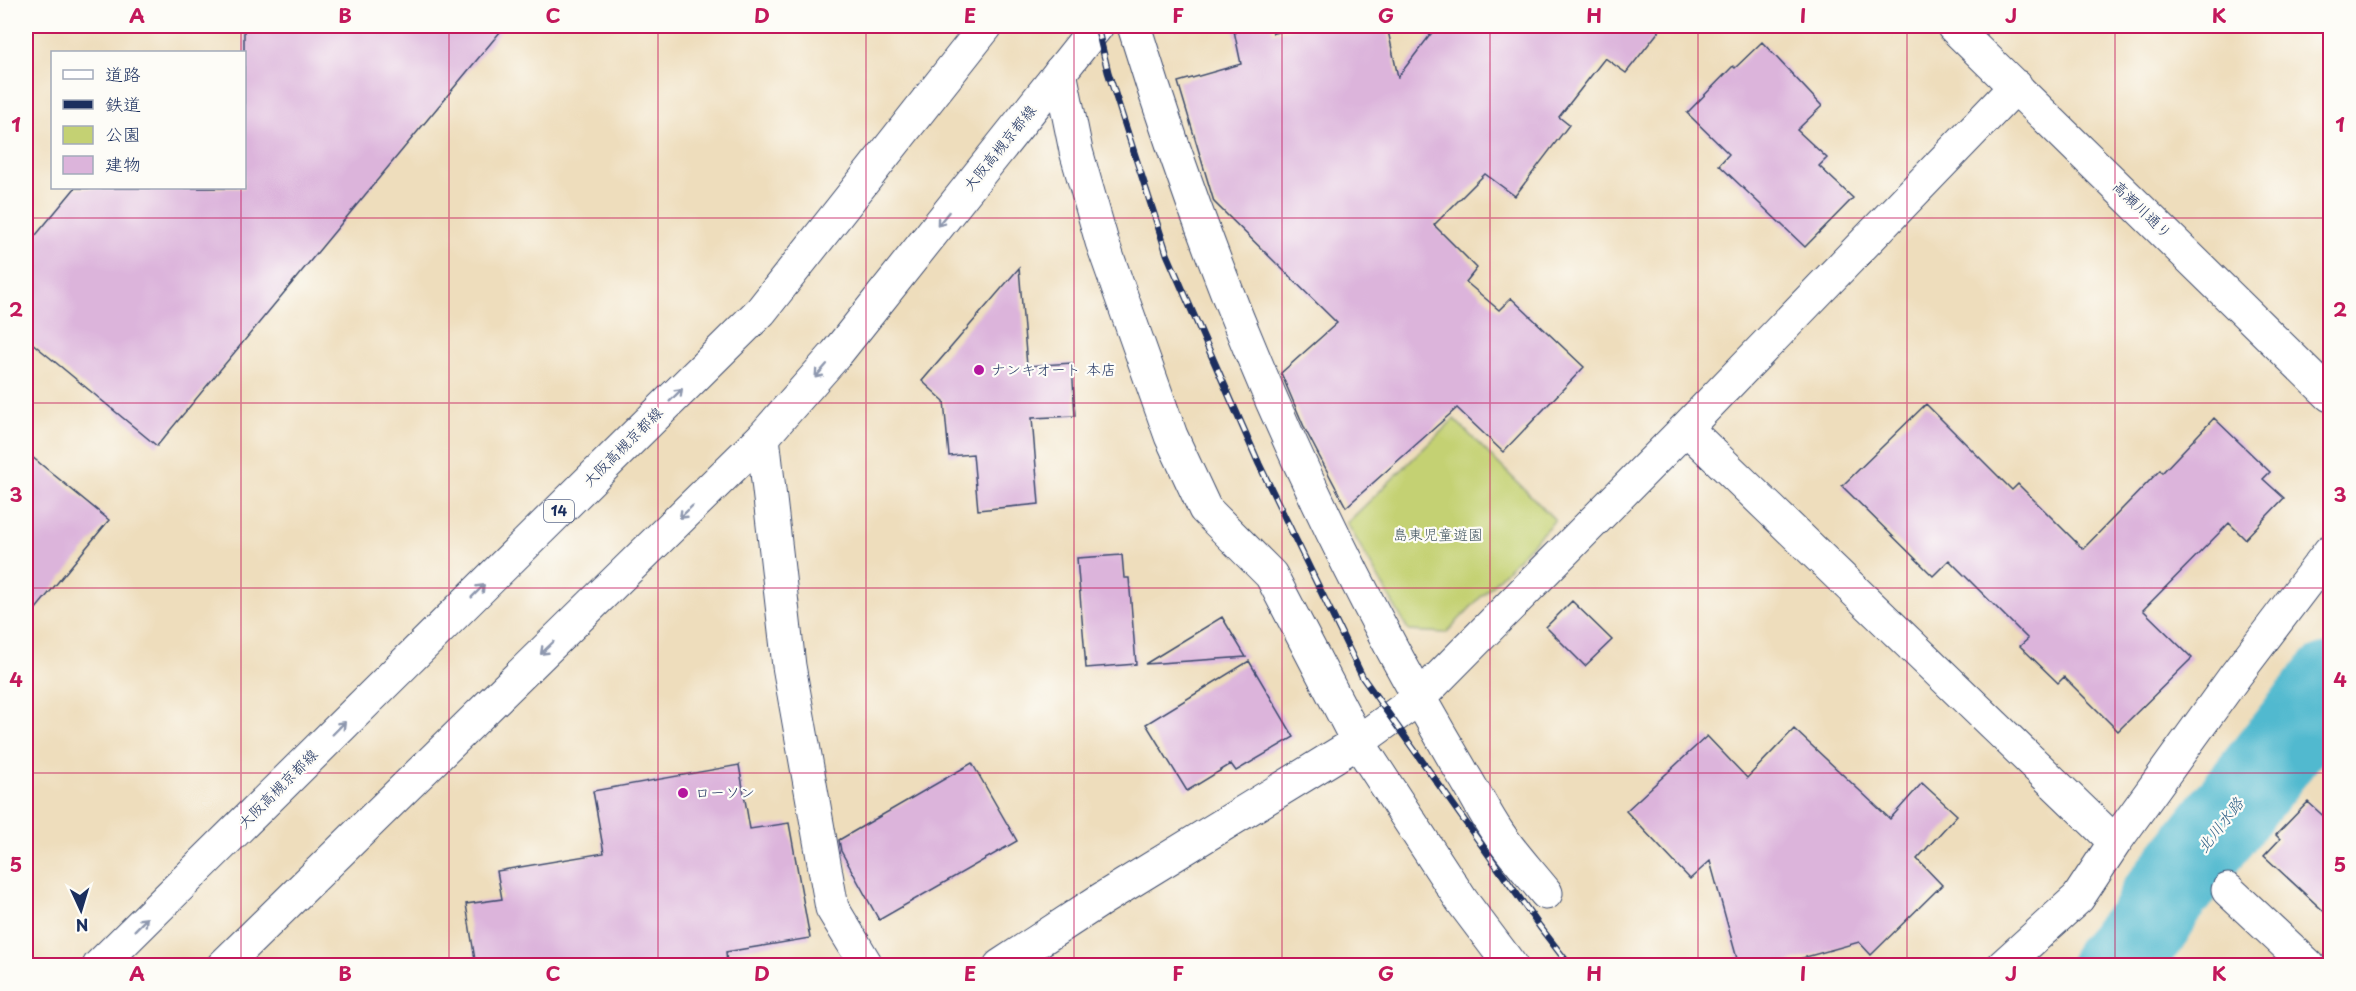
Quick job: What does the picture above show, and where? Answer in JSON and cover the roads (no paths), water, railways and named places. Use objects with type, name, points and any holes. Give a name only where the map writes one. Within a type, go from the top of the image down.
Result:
[{"type":"street","name":"大阪高槻京都線","points":[[99,966],[761,311],[986,26]]},
{"type":"street","name":"大阪高槻京都線","points":[[222,966],[763,436],[836,354],[1098,26]]},
{"type":"street","points":[[1134,26],[1161,114],[1204,235],[1251,353],[1302,471],[1419,698],[1498,833],[1546,893]]},
{"type":"street","name":"高瀬川通り","points":[[1953,26],[2331,395]]},
{"type":"street","points":[[1060,72],[1076,152],[1102,242],[1171,436],[1205,509],[1271,575],[1358,742],[1462,901],[1511,966]]},
{"type":"street","points":[[999,966],[1102,899],[1358,742],[1419,698],[1686,428],[2016,86]]},
{"type":"street","points":[[1686,428],[2115,842]]},
{"type":"street","points":[[763,436],[789,666],[832,908],[867,966]]},
{"type":"street","points":[[2003,966],[2078,898],[2115,842],[2235,676],[2331,551]]},
{"type":"street","points":[[2228,890],[2309,966]]},
{"type":"waterway","name":"北川水路","points":[[2112,966],[2152,920],[2159,903],[2330,685]]},
{"type":"railway","points":[[1097,26],[1108,72],[1167,254],[1259,464],[1363,678],[1570,966]]},
{"type":"place","name":"ナンキオート 本店","points":[[979,370]]},
{"type":"place","name":"ローソン","points":[[683,793]]},
{"type":"park label","name":"島東児童遊園","points":[[1438,535]]}]
